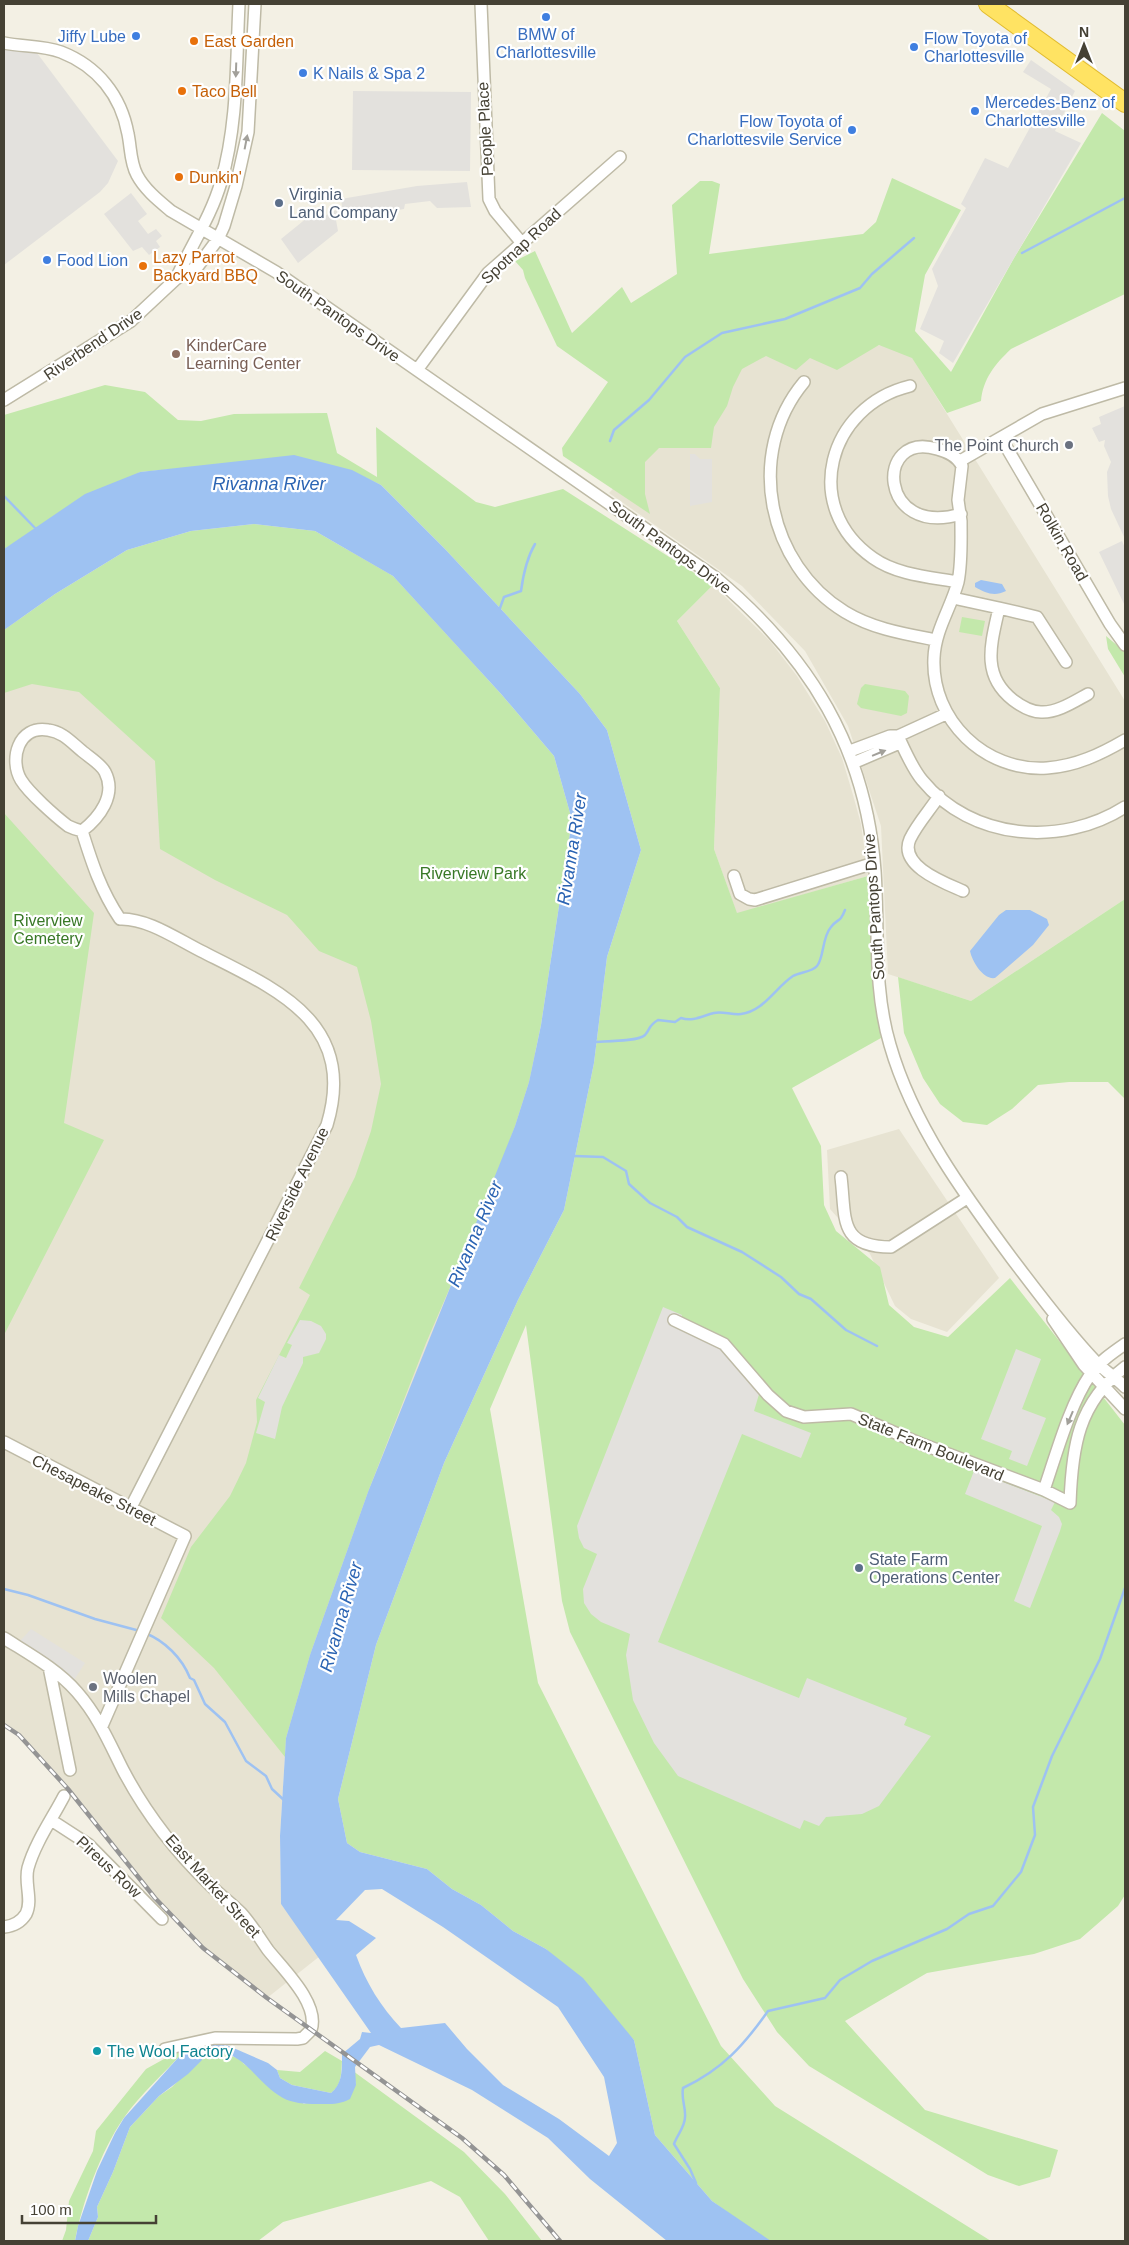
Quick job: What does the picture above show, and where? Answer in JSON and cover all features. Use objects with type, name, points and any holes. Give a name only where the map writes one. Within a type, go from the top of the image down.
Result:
[{"type":"highway","points":[[988,4],[1125,103]]},
{"type":"street","name":"Riverbend Drive","points":[[176,279],[221,184],[230,142],[234,110],[239,4]]},
{"type":"street","name":"Riverbend Drive","points":[[4,400],[131,321],[176,279],[198,266],[218,239],[236,186],[248,132],[255,4]]},
{"type":"street","name":"People Place","points":[[481,4],[489,200],[495,211],[521,242]]},
{"type":"street","name":"South Pantops Drive","points":[[4,43],[40,46],[59,52],[88,66],[101,76],[124,115],[133,166],[138,176],[158,200],[201,229],[276,272],[716,578],[761,619],[796,659],[827,707],[850,751],[862,791],[874,863],[880,996],[890,1045],[922,1122],[967,1198],[1038,1292],[1062,1334],[1095,1369]]},
{"type":"street","name":"Spotnap Road","points":[[417,370],[479,284],[521,242],[620,157]]},
{"type":"street","points":[[804,382],[784,416],[777,434],[770,469],[769,488],[772,508],[785,546],[804,576],[818,591],[846,612],[881,628],[936,640]]},
{"type":"street","points":[[910,386],[875,400],[854,418],[845,430],[833,458],[831,471],[832,497],[836,510],[850,537],[875,560],[900,571],[958,582]]},
{"type":"street","points":[[960,461],[1042,414],[1125,388]]},
{"type":"street","name":"Rolkin Road","points":[[1001,438],[1110,624],[1125,645]]},
{"type":"street","points":[[961,514],[938,518],[907,508],[896,495],[893,477],[898,462],[915,448],[933,448],[945,451],[960,461],[963,472],[958,500],[961,514],[961,559],[958,582],[936,640],[934,663],[936,686],[946,714],[959,732],[993,756],[1017,766],[1046,768],[1070,765],[1094,756],[1125,740]]},
{"type":"street","points":[[953,598],[1037,617],[1066,662]]},
{"type":"street","points":[[999,608],[991,644],[992,672],[1001,691],[1021,707],[1042,712],[1057,709],[1088,694]]},
{"type":"street","points":[[850,751],[890,736],[898,736],[946,714]]},
{"type":"street","points":[[46,729],[64,734],[105,771],[108,783],[105,806],[96,820],[82,831],[69,827],[23,784],[16,772],[14,758],[17,747],[33,731],[46,729]]},
{"type":"street","points":[[854,763],[895,745],[898,736]]},
{"type":"street","points":[[898,736],[918,774],[939,796],[962,812],[986,824],[1034,834],[1052,833],[1083,827],[1125,807]]},
{"type":"street","points":[[939,796],[910,838],[908,850],[916,865],[938,880],[963,891]]},
{"type":"street","name":"Riverside Avenue","points":[[82,831],[92,865],[105,897],[120,919],[138,920],[262,981],[288,998],[302,1010],[319,1032],[330,1063],[333,1081],[333,1096],[327,1126],[130,1509]]},
{"type":"street","points":[[734,876],[740,894],[755,900],[874,863]]},
{"type":"street","points":[[841,1177],[848,1232],[857,1240],[884,1247],[891,1248],[967,1198]]},
{"type":"street","name":"State Farm Boulevard","points":[[674,1320],[724,1344],[768,1395],[786,1411],[804,1417],[851,1414],[927,1447],[1044,1490],[1070,1503],[1075,1443],[1089,1408],[1103,1386],[1125,1367]]},
{"type":"street","points":[[1044,1490],[1067,1425],[1095,1369],[1125,1344]]},
{"type":"street","points":[[1095,1369],[1114,1376],[1125,1386]]},
{"type":"street","points":[[1095,1369],[1103,1386],[1125,1409]]},
{"type":"street","name":"Chesapeake Street","points":[[4,1442],[185,1536],[143,1636],[102,1726]]},
{"type":"street","name":"East Market Street","points":[[4,1638],[49,1667],[78,1694],[102,1726],[123,1770],[147,1809],[172,1843],[210,1886],[242,1915],[297,1984],[306,1999],[312,2020],[308,2034],[297,2039],[215,2038],[166,2048]]},
{"type":"street","points":[[49,1667],[70,1770]]},
{"type":"street","points":[[4,1928],[18,1923],[25,1915],[29,1902],[27,1871],[64,1796]]},
{"type":"street","name":"Pireus Row","points":[[51,1820],[88,1844],[162,1920]]},
{"type":"shaded area","points":[[6,48],[37,53],[118,161],[108,183],[100,192],[4,265],[4,50]]},
{"type":"shaded area","points":[[1031,60],[1075,91],[1055,131],[1081,143],[953,363],[939,353],[944,341],[920,329],[938,286],[932,269],[966,208],[961,204],[985,158],[1008,168],[1051,89],[1023,72]]},
{"type":"shaded area","points":[[353,91],[471,92],[470,171],[352,170]]},
{"type":"shaded area","points":[[467,182],[471,207],[437,208],[430,201],[405,204],[404,209],[348,219],[346,216],[336,220],[338,231],[298,263],[281,239],[318,209],[323,217],[342,207],[341,199],[417,186]]},
{"type":"shaded area","points":[[131,193],[147,214],[138,221],[148,234],[156,229],[162,236],[156,241],[160,247],[149,255],[142,247],[133,251],[104,214]]},
{"type":"shaded area","points":[[903,343],[1125,701],[1125,899],[971,1001],[888,974],[881,826],[848,726],[805,651],[742,586],[609,493],[742,358]]},
{"type":"shaded area","points":[[1125,406],[1125,539],[1111,509],[1108,496],[1107,472],[1111,462],[1104,446],[1105,440],[1099,442],[1092,428],[1101,424],[1099,417]]},
{"type":"shaded area","points":[[690,454],[695,454],[700,459],[712,459],[712,502],[690,506]]},
{"type":"shaded area","points":[[1122,541],[1125,548],[1125,606],[1099,552]]},
{"type":"shaded area","points":[[360,548],[478,651],[539,1080],[286,1738],[280,1836],[281,1904],[320,1956],[267,1998],[203,1948],[155,1898],[68,1789],[19,1736],[4,1725],[4,622]]},
{"type":"shaded area","points":[[713,585],[770,641],[797,676],[825,721],[842,758],[853,795],[861,824],[868,876],[737,914],[714,849],[720,688],[677,621]]},
{"type":"shaded area","points":[[899,1129],[999,1278],[947,1332],[911,1319],[895,1306],[870,1254],[830,1209],[827,1150]]},
{"type":"shaded area","points":[[663,1307],[682,1315],[678,1326],[722,1350],[760,1391],[754,1411],[811,1433],[801,1458],[742,1434],[658,1642],[799,1698],[807,1678],[907,1718],[904,1725],[931,1736],[879,1806],[862,1814],[826,1817],[819,1826],[804,1820],[800,1829],[678,1776],[654,1743],[633,1700],[626,1655],[630,1634],[601,1622],[591,1614],[584,1603],[583,1589],[597,1554],[584,1548],[579,1538],[577,1526]]},
{"type":"shaded area","points":[[300,1320],[311,1321],[321,1326],[326,1334],[326,1339],[319,1353],[303,1357],[303,1363],[282,1407],[275,1439],[256,1433],[265,1402],[258,1398],[279,1355],[286,1358],[292,1345],[287,1343]]},
{"type":"shaded area","points":[[1016,1349],[1041,1359],[1022,1409],[1046,1418],[1027,1466],[1009,1459],[1012,1451],[981,1439]]},
{"type":"shaded area","points":[[974,1471],[1055,1502],[1051,1510],[1059,1517],[1062,1524],[1030,1608],[1014,1601],[1042,1526],[965,1494]]},
{"type":"shaded area","points":[[31,1629],[85,1663],[74,1680],[20,1641]]},
{"type":"green space","points":[[1102,113],[1125,131],[1125,294],[1011,349],[991,372],[984,386],[981,401],[947,413],[912,358],[879,345],[837,370],[810,358],[796,370],[766,356],[742,369],[733,387],[727,406],[714,427],[711,448],[659,448],[645,462],[645,494],[650,514],[563,456],[562,448],[608,382],[557,346],[523,270],[515,261],[535,251],[572,333],[622,287],[631,303],[677,274],[672,205],[700,181],[712,181],[720,184],[709,254],[863,234],[876,222],[892,178],[961,210],[925,275],[915,331],[951,372],[1014,258]]},
{"type":"green space","points":[[105,385],[145,392],[178,420],[201,421],[234,414],[327,413],[337,453],[377,477],[376,427],[476,502],[495,507],[563,489],[713,585],[677,621],[720,688],[714,849],[737,913],[868,876],[873,986],[881,1038],[792,1088],[821,1146],[824,1205],[836,1231],[880,1267],[889,1305],[914,1327],[948,1337],[1010,1278],[1125,1425],[1125,1895],[1118,1906],[1080,1939],[1034,1954],[927,1973],[845,2021],[925,2110],[1058,2150],[1050,2177],[1019,2186],[988,2175],[809,2066],[777,2032],[743,1979],[570,1632],[562,1601],[526,1325],[490,1409],[538,1683],[721,2046],[775,2106],[991,2241],[766,2240],[712,2201],[655,2135],[634,2040],[546,1949],[513,1931],[481,1905],[452,1889],[427,1869],[360,1852],[347,1843],[338,1799],[376,1645],[444,1463],[518,1300],[564,1210],[594,1063],[607,957],[641,850],[607,730],[580,694],[445,549],[381,485],[352,471],[207,466],[140,472],[4,549],[4,415]]},
{"type":"green space","name":"Riverview Park","points":[[254,524],[315,531],[393,576],[502,695],[554,756],[572,820],[541,1025],[529,1082],[486,1204],[426,1343],[368,1492],[310,1655],[286,1738],[285,1757],[214,1668],[161,1618],[191,1547],[230,1496],[246,1463],[257,1422],[256,1400],[310,1295],[299,1288],[355,1177],[371,1131],[381,1084],[371,1021],[357,967],[319,951],[287,915],[215,880],[160,849],[155,761],[79,692],[32,684],[4,693],[4,630],[55,594],[127,550],[191,531]]},
{"type":"green space","points":[[962,617],[985,621],[982,636],[959,632]]},
{"type":"green space","points":[[1106,636],[1125,652],[1125,677],[1108,649]]},
{"type":"green space","points":[[865,684],[905,691],[909,696],[907,713],[901,716],[861,708],[857,704],[861,688]]},
{"type":"green space","name":"Riverview Cemetery","points":[[4,813],[94,913],[64,1123],[104,1140],[4,1335]]},
{"type":"green space","points":[[1125,899],[1125,1099],[1108,1082],[1069,1082],[1038,1085],[1012,1109],[987,1125],[963,1122],[940,1104],[923,1078],[904,1033],[898,977],[971,1001]]},
{"type":"green space","points":[[185,2050],[145,2092],[123,2119],[107,2146],[93,2178],[82,2210],[75,2241],[62,2241],[66,2230],[69,2201],[93,2151],[96,2131],[146,2069],[173,2054]]},
{"type":"green space","points":[[217,2051],[240,2059],[244,2064],[304,2104],[356,2085],[353,2071],[464,2152],[505,2194],[542,2241],[489,2241],[460,2197],[431,2181],[283,2222],[258,2241],[88,2241],[98,2217],[97,2207],[130,2127],[159,2096],[172,2087],[204,2054]]},
{"type":"green space","points":[[325,2051],[342,2061],[339,2083],[331,2093],[292,2085],[280,2078],[277,2070],[300,2072]]},
{"type":"water","name":"Rivanna River","points":[[294,455],[352,470],[381,485],[445,549],[580,694],[607,730],[641,850],[607,957],[594,1063],[564,1210],[518,1300],[444,1463],[376,1645],[338,1799],[347,1843],[360,1852],[427,1869],[452,1889],[481,1905],[513,1931],[546,1949],[583,1978],[634,2040],[655,2135],[712,2201],[771,2241],[667,2241],[590,2179],[548,2138],[472,2090],[379,2045],[370,2047],[355,2067],[356,2085],[350,2099],[330,2104],[303,2103],[287,2100],[272,2091],[238,2059],[218,2053],[204,2054],[202,2060],[188,2074],[159,2096],[130,2127],[97,2207],[98,2217],[88,2241],[75,2241],[78,2226],[97,2171],[115,2133],[124,2118],[185,2050],[222,2043],[268,2063],[277,2070],[280,2078],[292,2085],[331,2093],[340,2080],[342,2054],[360,2039],[362,2032],[371,2033],[281,1904],[280,1836],[286,1738],[310,1655],[368,1492],[515,1126],[529,1082],[541,1025],[572,820],[554,756],[502,695],[393,576],[315,531],[254,524],[191,531],[127,550],[55,594],[4,630],[4,549],[85,494],[140,472]],"holes":[[[382,1889],[443,1927],[558,2007],[604,2077],[617,2143],[609,2156],[559,2119],[503,2085],[467,2049],[445,2023],[401,2028],[375,1994],[364,1975],[356,1955],[376,1938],[349,1921],[336,1920],[365,1890]]]},
{"type":"water","points":[[981,580],[1002,584],[1006,591],[990,594],[983,591],[975,587],[975,583]]},
{"type":"water","points":[[1006,910],[1030,910],[1047,919],[1049,925],[1033,945],[995,978],[991,978],[982,973],[973,960],[970,951],[999,915]]},
{"type":"waterway","points":[[1022,253],[1125,198]]},
{"type":"waterway","points":[[610,441],[614,430],[649,400],[685,357],[722,333],[785,319],[860,288],[872,274],[914,238]]},
{"type":"waterway","points":[[4,496],[35,528]]},
{"type":"waterway","points":[[500,608],[504,597],[521,591],[526,566],[535,544]]},
{"type":"waterway","points":[[593,1042],[628,1040],[641,1037],[658,1020],[675,1022],[681,1018],[694,1019],[717,1013],[741,1014],[749,1012],[763,1004],[793,976],[812,970],[817,966],[828,931],[842,917],[845,910]]},
{"type":"waterway","points":[[574,1156],[603,1157],[626,1171],[629,1184],[650,1203],[677,1217],[687,1227],[742,1252],[781,1277],[799,1294],[811,1299],[846,1330],[877,1346]]},
{"type":"waterway","points":[[696,2183],[690,2169],[674,2144],[685,2121],[683,2088],[710,2073],[731,2055],[750,2035],[768,2011],[825,1998],[840,1980],[872,1961],[947,1929],[969,1914],[993,1906],[1021,1872],[1035,1835],[1033,1807],[1052,1756],[1100,1659],[1125,1588]]},
{"type":"waterway","points":[[4,1589],[28,1595],[95,1619],[140,1631]]},
{"type":"waterway","points":[[145,1633],[166,1645],[178,1657],[190,1678],[194,1680],[205,1704],[225,1722],[246,1761],[266,1776],[272,1789],[285,1801]]},
{"type":"railway","points":[[4,1725],[19,1735],[68,1789],[155,1898],[203,1948],[267,1998],[462,2138],[504,2175],[560,2241]]},
{"type":"place","name":"BMW of Charlottesville","points":[[546,17]]},
{"type":"place","name":"Jiffy Lube","points":[[136,36]]},
{"type":"place","name":"East Garden","points":[[194,41]]},
{"type":"place","name":"Flow Toyota of Charlottesville","points":[[914,47]]},
{"type":"place","name":"K Nails & Spa 2","points":[[303,73]]},
{"type":"place","name":"Taco Bell","points":[[182,91]]},
{"type":"place","name":"Mercedes-Benz of Charlottesville","points":[[975,111]]},
{"type":"place","name":"Flow Toyota of Charlottesvile Service","points":[[852,130]]},
{"type":"place","name":"Dunkin'","points":[[179,177]]},
{"type":"place","name":"Virginia Land Company","points":[[279,203]]},
{"type":"place","name":"Food Lion","points":[[47,260]]},
{"type":"place","name":"Lazy Parrot Backyard BBQ","points":[[143,266]]},
{"type":"place","name":"KinderCare Learning Center","points":[[176,354]]},
{"type":"place","name":"The Point Church","points":[[1069,445]]},
{"type":"place","name":"State Farm Operations Center","points":[[859,1568]]},
{"type":"place","name":"Woolen Mills Chapel","points":[[93,1687]]},
{"type":"place","name":"The Wool Factory","points":[[97,2051]]}]
